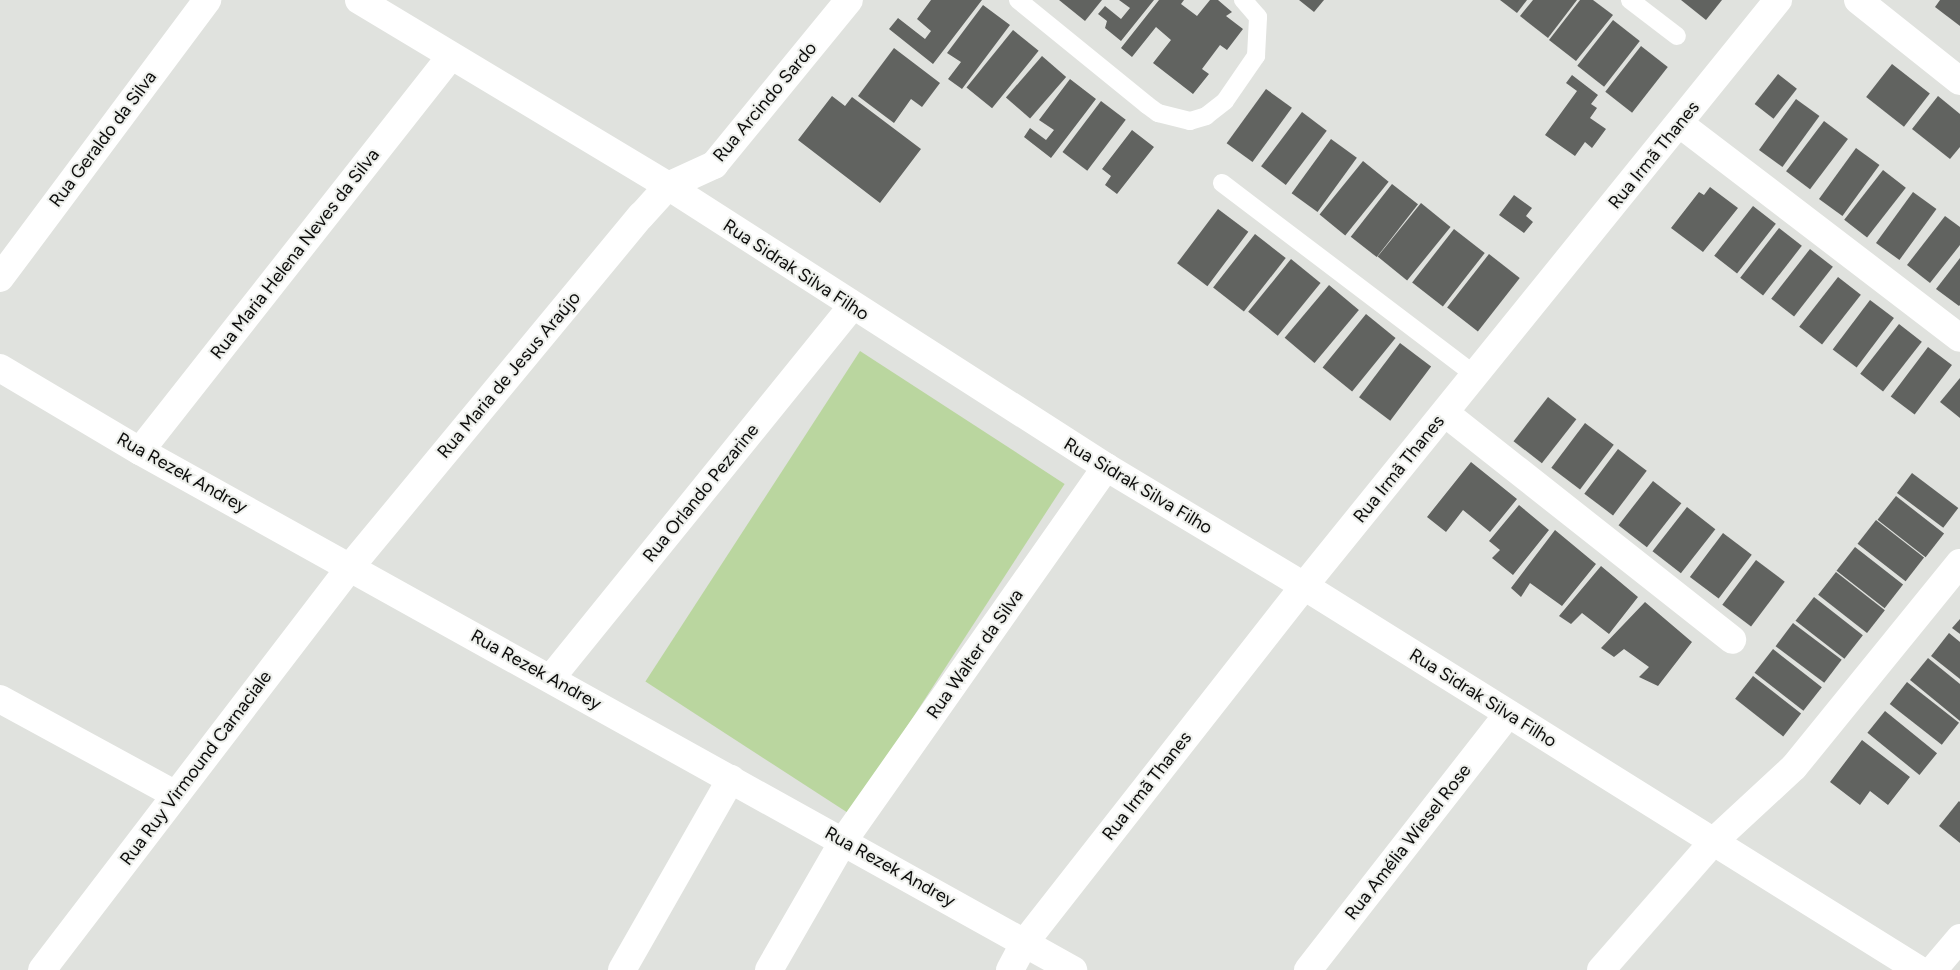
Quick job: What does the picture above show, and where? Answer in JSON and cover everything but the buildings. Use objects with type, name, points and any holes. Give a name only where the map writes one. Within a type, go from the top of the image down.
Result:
[{"type":"street","name":"Rua Geraldo da Silva","points":[[0,278],[207,0]]},
{"type":"street","name":"Rua Sidrak Silva Filho","points":[[359,0],[450,57],[668,186],[851,307],[1106,468],[1304,586],[1918,970]]},
{"type":"street","name":"Rua Arcindo Sardo","points":[[668,186],[714,165],[849,0]]},
{"type":"street","name":"Rua Irmã Thanes","points":[[1010,970],[1025,942],[1304,586],[1680,124],[1778,0]]},
{"type":"street","points":[[1858,0],[1960,81]]},
{"type":"street","name":"Rua Maria Helena Neves da Silva","points":[[140,451],[450,57]]},
{"type":"street","points":[[1680,124],[1960,338]]},
{"type":"street","name":"Rua Maria de Jesus Araújo","points":[[351,566],[668,186]]},
{"type":"street","name":"Rua Orlando Pezarine","points":[[551,678],[851,307]]},
{"type":"street","name":"Rua Rezek Andrey","points":[[0,368],[140,451],[844,840],[1073,970]]},
{"type":"street","points":[[1445,413],[1732,640]]},
{"type":"street","name":"Rua Walter da Silva","points":[[769,970],[844,840],[1106,468]]},
{"type":"street","points":[[1601,970],[1713,842],[1794,767],[1960,562]]},
{"type":"street","name":"Rua Ruy Virmound Carnaciale","points":[[42,970],[351,566]]},
{"type":"street","points":[[0,699],[176,795]]},
{"type":"street","name":"Rua Amélia Wiesel Rose","points":[[1308,970],[1508,714]]},
{"type":"street","points":[[622,970],[731,779]]},
{"type":"street","points":[[1933,970],[1960,938]]},
{"type":"lane","points":[[1018,0],[1158,113],[1190,122],[1206,116],[1225,101],[1256,56],[1258,18],[1243,0]]},
{"type":"lane","points":[[1630,0],[1677,36]]},
{"type":"lane","points":[[1222,183],[1476,375]]},
{"type":"green space","points":[[860,351],[1065,484],[850,814],[645,681]]}]
